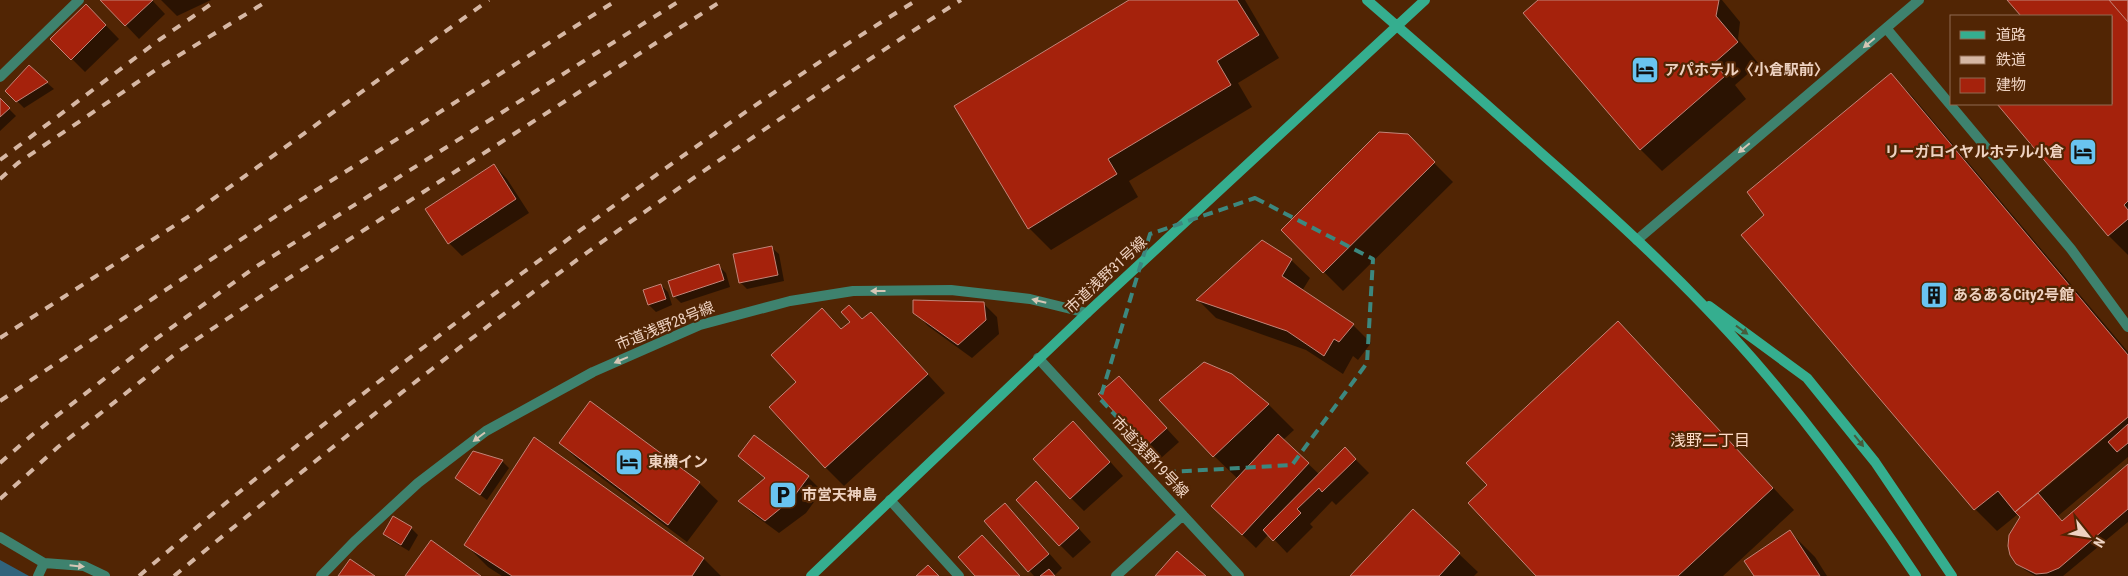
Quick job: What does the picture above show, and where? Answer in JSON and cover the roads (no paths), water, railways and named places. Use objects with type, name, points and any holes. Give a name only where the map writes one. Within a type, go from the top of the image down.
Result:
[{"type":"street","points":[[0,77],[79,0]]},
{"type":"street","points":[[1367,0],[1637,240],[1752,358],[1850,481],[1916,576]]},
{"type":"street","name":"市道浅野31号線","points":[[811,576],[1038,358],[1424,0]]},
{"type":"street","points":[[1637,240],[1919,0]]},
{"type":"street","points":[[1886,28],[1950,104]]},
{"type":"street","points":[[1950,105],[2071,249],[2128,327]]},
{"type":"street","name":"市道浅野28号線","points":[[321,576],[354,542],[418,483],[486,431],[594,372],[700,325],[790,301],[853,291],[951,290],[1030,299],[1087,313]]},
{"type":"street","points":[[1688,291],[1807,378],[1875,462],[1952,576]]},
{"type":"street","name":"市道浅野19号線","points":[[1038,358],[1239,576]]},
{"type":"street","points":[[890,500],[959,576]]},
{"type":"street","points":[[1116,576],[1182,515]]},
{"type":"street","points":[[0,538],[44,563],[84,566],[105,576]]},
{"type":"street","points":[[38,576],[44,563]]},
{"type":"water","points":[[0,560],[29,576],[0,576]]},
{"type":"railway","points":[[0,160],[159,40],[217,0]]},
{"type":"railway","points":[[0,179],[18,163],[160,67],[269,0]]},
{"type":"railway","points":[[0,338],[191,215],[489,0]]},
{"type":"railway","points":[[0,401],[288,208],[617,0]]},
{"type":"railway","points":[[0,463],[32,435],[153,341],[254,268],[681,0]]},
{"type":"railway","points":[[0,499],[58,447],[179,351],[275,287],[723,0]]},
{"type":"railway","points":[[139,576],[327,422],[521,274],[765,99],[917,0]]},
{"type":"railway","points":[[174,576],[384,407],[599,244],[734,150],[961,0]]},
{"type":"place","name":"アパホテル〈小倉駅前〉","points":[[1645,70]]},
{"type":"place","name":"リーガロイヤルホテル小倉","points":[[2083,152]]},
{"type":"place","name":"あるあるCity2号館","points":[[1934,295]]},
{"type":"place","name":"東横イン","points":[[629,462]]},
{"type":"place","name":"市営天神島","points":[[783,495]]},
{"type":"district","name":"浅野二丁目","points":[[1710,440]]}]
